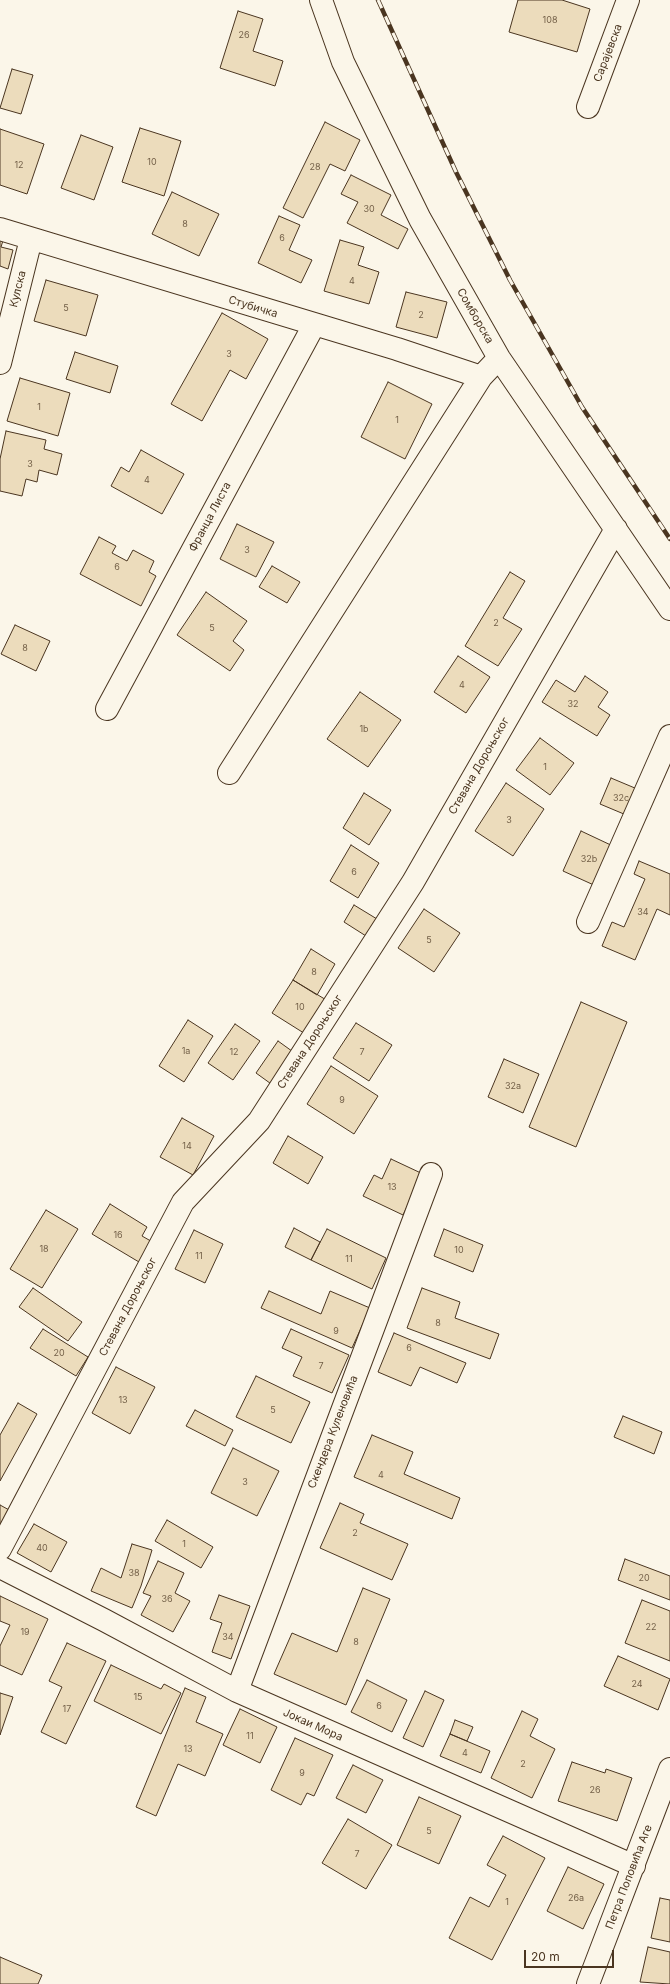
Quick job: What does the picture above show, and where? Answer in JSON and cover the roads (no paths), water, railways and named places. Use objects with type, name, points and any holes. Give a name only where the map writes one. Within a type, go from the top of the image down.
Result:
[{"type":"street","name":"Сомборска","points":[[321,0],[342,62],[420,219],[499,358],[670,609]]},
{"type":"street","name":"Сарајевска","points":[[588,107],[628,0]]},
{"type":"street","name":"Стубичка","points":[[0,229],[397,349],[481,377]]},
{"type":"street","name":"Кулска","points":[[0,363],[31,239]]},
{"type":"street","name":"Франца Листа","points":[[106,709],[314,325]]},
{"type":"street","points":[[229,773],[481,377],[499,358]]},
{"type":"street","name":"Стевана Дороњског","points":[[0,1549],[183,1202],[259,1121],[413,882],[616,529]]},
{"type":"street","points":[[588,922],[670,736]]},
{"type":"street","name":"Скендера Куленовића","points":[[237,1691],[431,1174]]},
{"type":"street","name":"Јокаи Мора","points":[[0,1567],[104,1620],[237,1691],[634,1866]]},
{"type":"street","name":"Петра Поповића Аге","points":[[588,1984],[670,1770]]},
{"type":"railway","points":[[378,0],[456,172],[510,280],[582,407],[670,539]]}]
